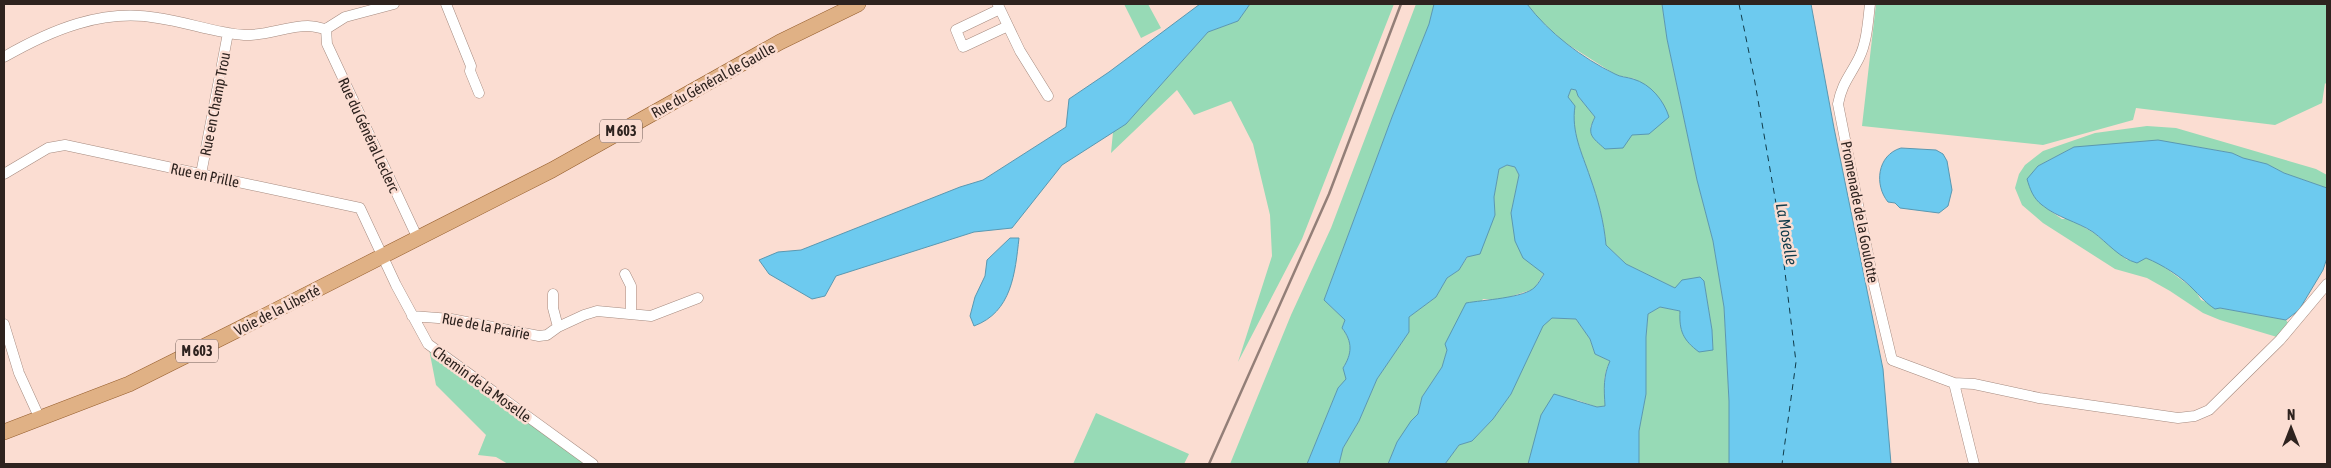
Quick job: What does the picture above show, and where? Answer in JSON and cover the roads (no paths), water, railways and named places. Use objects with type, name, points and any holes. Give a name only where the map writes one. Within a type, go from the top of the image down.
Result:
[{"type":"main road","name":"Rue du Général de Gaulle","points":[[384,256],[552,170],[780,42],[858,4]]},
{"type":"main road","name":"Voie de la Liberté","points":[[4,432],[137,380],[384,256]]},
{"type":"street","points":[[4,57],[50,33],[78,23],[109,17],[158,18],[228,33],[268,33],[307,26],[326,29],[345,17],[394,4]]},
{"type":"street","points":[[446,4],[471,66],[470,71],[479,93]]},
{"type":"street","name":"Promenade de la Goulotte","points":[[1870,4],[1866,36],[1860,57],[1841,89],[1838,104],[1874,284],[1892,360],[1954,383]]},
{"type":"street","points":[[1008,26],[964,47],[956,30],[999,6],[1008,26],[1048,96]]},
{"type":"street","name":"Rue du Général Leclerc","points":[[326,29],[327,44],[418,239]]},
{"type":"street","name":"Rue en Champ Trou","points":[[201,174],[228,33]]},
{"type":"street","name":"Rue en Prille","points":[[4,174],[48,148],[65,145],[355,206],[363,212],[384,256]]},
{"type":"street","name":"Chemin de la Moselle","points":[[384,256],[421,335],[434,350],[593,464]]},
{"type":"street","points":[[625,274],[631,286],[631,314]]},
{"type":"street","points":[[1974,464],[1954,383],[1974,384],[2039,398],[2169,417],[2195,416],[2209,410],[2268,352],[2327,284]]},
{"type":"street","points":[[553,294],[553,308],[558,327]]},
{"type":"street","name":"Rue de la Prairie","points":[[412,316],[451,318],[539,336],[547,335],[558,327],[597,311],[651,316],[698,298]]},
{"type":"street","points":[[4,324],[24,386],[40,419]]},
{"type":"water","points":[[1200,4],[1250,4],[1238,21],[1208,32],[1126,124],[1062,165],[1012,228],[974,232],[836,276],[825,296],[812,299],[769,274],[759,260],[778,252],[801,250],[960,187],[983,180],[1066,127],[1069,99],[1109,72]]},
{"type":"water","points":[[1434,4],[1527,4],[1545,25],[1578,52],[1617,75],[1640,81],[1646,85],[1656,94],[1667,111],[1669,117],[1649,134],[1632,135],[1623,148],[1605,149],[1592,135],[1591,128],[1595,117],[1578,96],[1576,90],[1571,89],[1568,97],[1575,106],[1576,134],[1598,202],[1606,245],[1626,264],[1675,288],[1682,280],[1700,277],[1704,281],[1712,330],[1713,350],[1699,352],[1689,343],[1681,330],[1680,311],[1660,307],[1648,314],[1646,394],[1639,431],[1639,464],[1528,464],[1541,415],[1554,394],[1597,407],[1605,406],[1605,377],[1610,361],[1595,354],[1590,339],[1576,319],[1552,318],[1543,326],[1511,394],[1493,419],[1472,441],[1459,445],[1445,464],[1388,464],[1397,442],[1418,414],[1422,397],[1442,367],[1447,350],[1445,344],[1466,303],[1522,294],[1535,287],[1544,274],[1523,258],[1515,241],[1511,213],[1519,175],[1515,167],[1507,165],[1499,169],[1494,197],[1495,215],[1480,254],[1467,257],[1459,270],[1447,278],[1436,297],[1409,317],[1409,332],[1377,379],[1359,421],[1343,448],[1339,464],[1307,464],[1338,388],[1346,379],[1343,368],[1350,353],[1350,343],[1342,328],[1345,320],[1324,300],[1392,117],[1429,24]]},
{"type":"water","name":"La Moselle","points":[[1662,4],[1811,4],[1883,369],[1891,464],[1729,464],[1729,401],[1724,307],[1713,241],[1697,180],[1667,39]]},
{"type":"water","points":[[2158,140],[2232,153],[2267,164],[2284,173],[2327,188],[2327,258],[2323,270],[2299,310],[2286,320],[2220,308],[2215,309],[2184,281],[2166,268],[2146,258],[2137,263],[2131,261],[2119,254],[2093,232],[2048,209],[2036,199],[2029,186],[2027,179],[2038,166],[2074,147]]},
{"type":"water","points":[[1901,148],[1936,150],[1943,154],[1947,161],[1952,190],[1948,206],[1939,213],[1900,208],[1895,203],[1888,202],[1881,187],[1880,171],[1887,157]]},
{"type":"water","points":[[1010,238],[1019,238],[1016,265],[1009,290],[1004,301],[996,311],[987,320],[974,326],[970,316],[975,297],[985,276],[987,260]]},
{"type":"railway","points":[[1209,464],[1329,194],[1401,4]]}]
